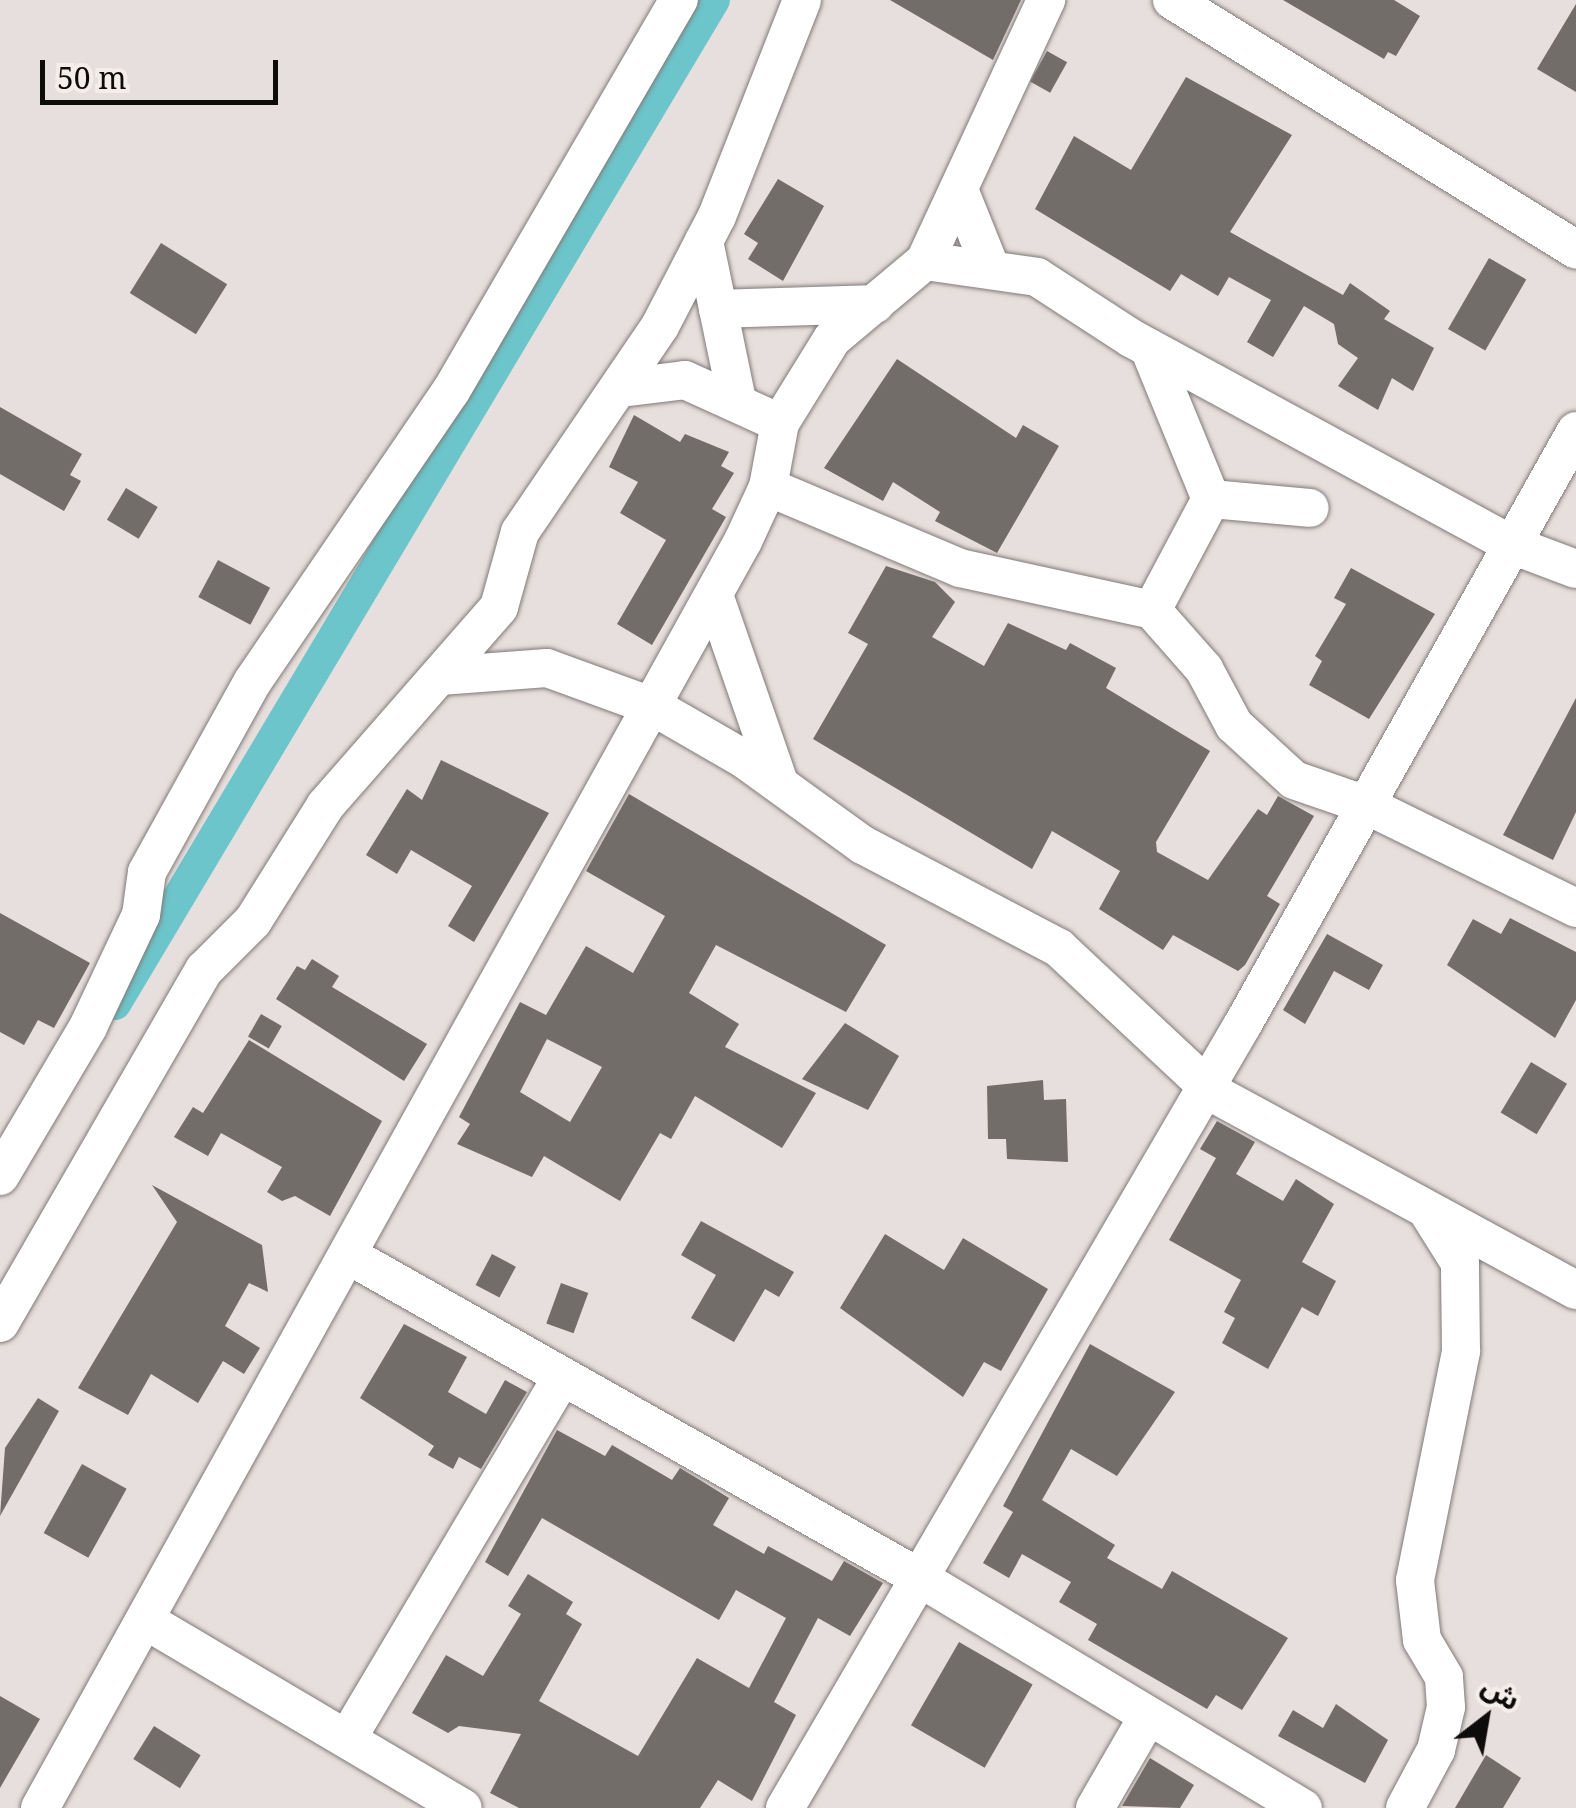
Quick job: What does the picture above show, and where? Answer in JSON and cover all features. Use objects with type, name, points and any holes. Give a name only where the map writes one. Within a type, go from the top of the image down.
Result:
[{"type":"street","points":[[0,1176],[88,1026],[141,915],[147,872],[253,681],[451,391],[679,0]]},
{"type":"street","points":[[0,1323],[204,970],[253,921],[325,806],[499,607],[520,532],[620,388],[704,241],[802,0]]},
{"type":"street","points":[[40,1808],[714,595],[768,487],[780,423],[832,340],[926,262],[960,192],[994,98],[1046,0]]},
{"type":"street","points":[[1172,0],[1576,250]]},
{"type":"street","points":[[960,192],[990,269]]},
{"type":"street","points":[[704,241],[737,400]]},
{"type":"street","points":[[926,262],[1037,277],[1149,348],[1512,545],[1576,569]]},
{"type":"street","points":[[718,310],[874,304]]},
{"type":"street","points":[[1149,348],[1211,499]]},
{"type":"street","points":[[620,388],[685,380],[737,400],[780,423]]},
{"type":"street","points":[[785,1808],[1366,805],[1576,431]]},
{"type":"street","points":[[768,487],[960,568],[1152,610],[1204,669],[1234,725],[1294,780],[1366,805],[1576,908]]},
{"type":"street","points":[[1211,499],[1310,508]]},
{"type":"street","points":[[1152,610],[1211,499]]},
{"type":"street","points":[[714,595],[779,782]]},
{"type":"street","points":[[440,676],[546,668],[654,707],[779,782],[863,846],[1083,965],[1203,1087],[1576,1290]]},
{"type":"street","points":[[1405,1808],[1436,1750],[1446,1707],[1444,1677],[1422,1640],[1415,1580],[1462,1352],[1460,1264],[1426,1210]]},
{"type":"street","points":[[348,1255],[918,1577],[1147,1718],[1303,1808]]},
{"type":"street","points":[[348,1739],[561,1378]]},
{"type":"street","points":[[145,1620],[462,1808]]},
{"type":"street","points":[[1095,1808],[1147,1718]]},
{"type":"building","points":[[890,0],[1021,0],[993,60]]},
{"type":"building","points":[[1283,0],[1394,0],[1420,16],[1396,56],[1388,52],[1384,59]]},
{"type":"building","points":[[1576,4],[1576,92],[1537,69]]},
{"type":"building","points":[[1047,51],[1067,62],[1050,93],[1030,82]]},
{"type":"building","points":[[1186,77],[1292,135],[1230,232],[1343,295],[1350,283],[1390,311],[1384,319],[1434,348],[1413,391],[1392,378],[1378,410],[1338,386],[1358,358],[1338,344],[1334,324],[1304,306],[1273,357],[1247,342],[1271,300],[1229,277],[1218,296],[1181,274],[1170,291],[1035,209],[1074,136],[1131,170]]},
{"type":"building","points":[[778,179],[824,206],[783,281],[748,259],[758,243],[744,234]]},
{"type":"building","points":[[161,243],[227,284],[196,334],[130,293]]},
{"type":"building","points":[[1489,258],[1526,280],[1485,351],[1448,329]]},
{"type":"building","points":[[897,359],[1016,438],[1023,425],[1059,446],[997,553],[935,521],[940,512],[893,482],[883,501],[824,468]]},
{"type":"building","points":[[0,407],[82,454],[70,475],[81,481],[64,511],[0,474]]},
{"type":"building","points":[[634,415],[680,442],[685,434],[729,452],[721,466],[734,473],[712,509],[726,517],[652,645],[617,624],[666,540],[620,513],[638,482],[609,467]]},
{"type":"building","points":[[126,488],[158,507],[139,539],[107,520]]},
{"type":"building","points":[[218,560],[270,588],[250,625],[198,597]]},
{"type":"building","points":[[886,566],[935,582],[955,602],[932,637],[984,666],[1008,623],[1066,650],[1070,643],[1116,668],[1106,688],[1210,751],[1156,842],[1157,852],[1208,880],[1258,809],[1267,815],[1278,796],[1314,816],[1267,896],[1280,904],[1245,965],[1238,971],[1173,935],[1163,950],[1099,909],[1120,871],[1052,831],[1032,869],[813,739],[868,644],[848,633]]},
{"type":"building","points":[[1351,568],[1435,614],[1369,719],[1309,685],[1322,661],[1315,656],[1346,604],[1334,598]]},
{"type":"building","points":[[1576,698],[1576,812],[1553,860],[1503,835]]},
{"type":"building","points":[[441,760],[549,813],[474,942],[448,926],[472,886],[411,850],[397,874],[366,855],[407,789],[422,800]]},
{"type":"building","points":[[629,794],[886,945],[846,1012],[716,945],[689,993],[739,1024],[725,1047],[816,1093],[782,1148],[695,1096],[671,1139],[660,1133],[620,1201],[544,1156],[532,1177],[457,1144],[470,1124],[459,1117],[520,1002],[546,1015],[586,946],[633,973],[665,916],[586,871]],"holes":[[[547,1039],[602,1067],[570,1122],[520,1092]]]},
{"type":"building","points":[[0,913],[90,963],[54,1028],[38,1020],[24,1045],[0,1032]]},
{"type":"building","points":[[1510,918],[1576,952],[1576,1000],[1555,1038],[1447,965],[1473,919],[1501,934]]},
{"type":"building","points":[[1327,934],[1383,965],[1369,990],[1334,971],[1305,1024],[1283,1010]]},
{"type":"building","points":[[312,959],[339,976],[332,987],[427,1044],[404,1081],[276,999],[297,966],[305,970]]},
{"type":"building","points":[[261,1014],[282,1026],[269,1049],[248,1037]]},
{"type":"building","points":[[845,1023],[899,1056],[868,1110],[802,1079]]},
{"type":"building","points":[[249,1040],[382,1121],[330,1216],[295,1196],[282,1201],[267,1192],[282,1167],[221,1133],[208,1156],[174,1137],[193,1107],[203,1113]]},
{"type":"building","points":[[1531,1062],[1567,1084],[1537,1134],[1501,1113]]},
{"type":"building","points":[[1043,1080],[1044,1100],[1066,1099],[1068,1162],[1007,1159],[1006,1139],[988,1139],[987,1086]]},
{"type":"building","points":[[1217,1121],[1255,1142],[1236,1174],[1283,1201],[1296,1179],[1334,1204],[1302,1262],[1336,1281],[1318,1316],[1302,1307],[1268,1369],[1222,1343],[1235,1318],[1224,1312],[1241,1280],[1169,1240],[1216,1158],[1200,1149]]},
{"type":"building","points":[[152,1185],[262,1245],[268,1292],[249,1283],[225,1326],[260,1348],[244,1374],[223,1361],[198,1403],[151,1374],[128,1415],[78,1388],[177,1222]]},
{"type":"building","points":[[701,1221],[794,1272],[779,1297],[765,1289],[734,1342],[691,1318],[716,1275],[681,1255]]},
{"type":"building","points":[[885,1234],[944,1270],[963,1238],[1048,1289],[1001,1371],[984,1362],[963,1397],[840,1308]]},
{"type":"building","points":[[492,1254],[516,1267],[499,1298],[476,1285]]},
{"type":"building","points":[[561,1283],[588,1293],[574,1333],[546,1323]]},
{"type":"building","points":[[404,1324],[467,1357],[448,1392],[486,1414],[505,1380],[527,1392],[481,1469],[459,1457],[453,1469],[428,1455],[434,1446],[360,1398]]},
{"type":"building","points":[[1090,1344],[1175,1392],[1117,1476],[1071,1449],[1042,1500],[1115,1545],[1107,1558],[1162,1589],[1172,1571],[1288,1638],[1242,1710],[1216,1695],[1207,1709],[1088,1640],[1097,1624],[1059,1602],[1071,1582],[1022,1554],[1009,1578],[983,1563],[1013,1512],[1003,1506]]},
{"type":"building","points":[[38,1398],[59,1411],[0,1516],[5,1448]]},
{"type":"building","points":[[557,1430],[605,1456],[612,1445],[672,1480],[680,1468],[729,1498],[713,1525],[764,1554],[768,1546],[832,1581],[844,1561],[883,1583],[850,1636],[818,1618],[774,1702],[796,1715],[752,1801],[718,1780],[700,1808],[519,1808],[490,1793],[521,1734],[459,1726],[448,1733],[412,1713],[446,1655],[483,1676],[521,1614],[508,1606],[528,1574],[573,1602],[566,1614],[582,1624],[539,1701],[638,1756],[697,1658],[749,1688],[786,1618],[736,1590],[719,1620],[542,1518],[508,1576],[485,1562]]},
{"type":"building","points":[[82,1464],[127,1489],[88,1558],[44,1533]]},
{"type":"building","points":[[959,1642],[1033,1684],[985,1768],[911,1725]]},
{"type":"building","points":[[0,1696],[40,1719],[0,1788]]},
{"type":"building","points":[[1336,1704],[1388,1740],[1365,1783],[1278,1736],[1293,1710],[1323,1728]]},
{"type":"building","points":[[154,1726],[201,1755],[180,1788],[133,1759]]},
{"type":"building","points":[[1486,1755],[1521,1778],[1503,1808],[1455,1808]]},
{"type":"building","points":[[1150,1758],[1194,1785],[1180,1808],[1122,1806]]},
{"type":"waterway","points":[[115,1004],[714,0]]}]
